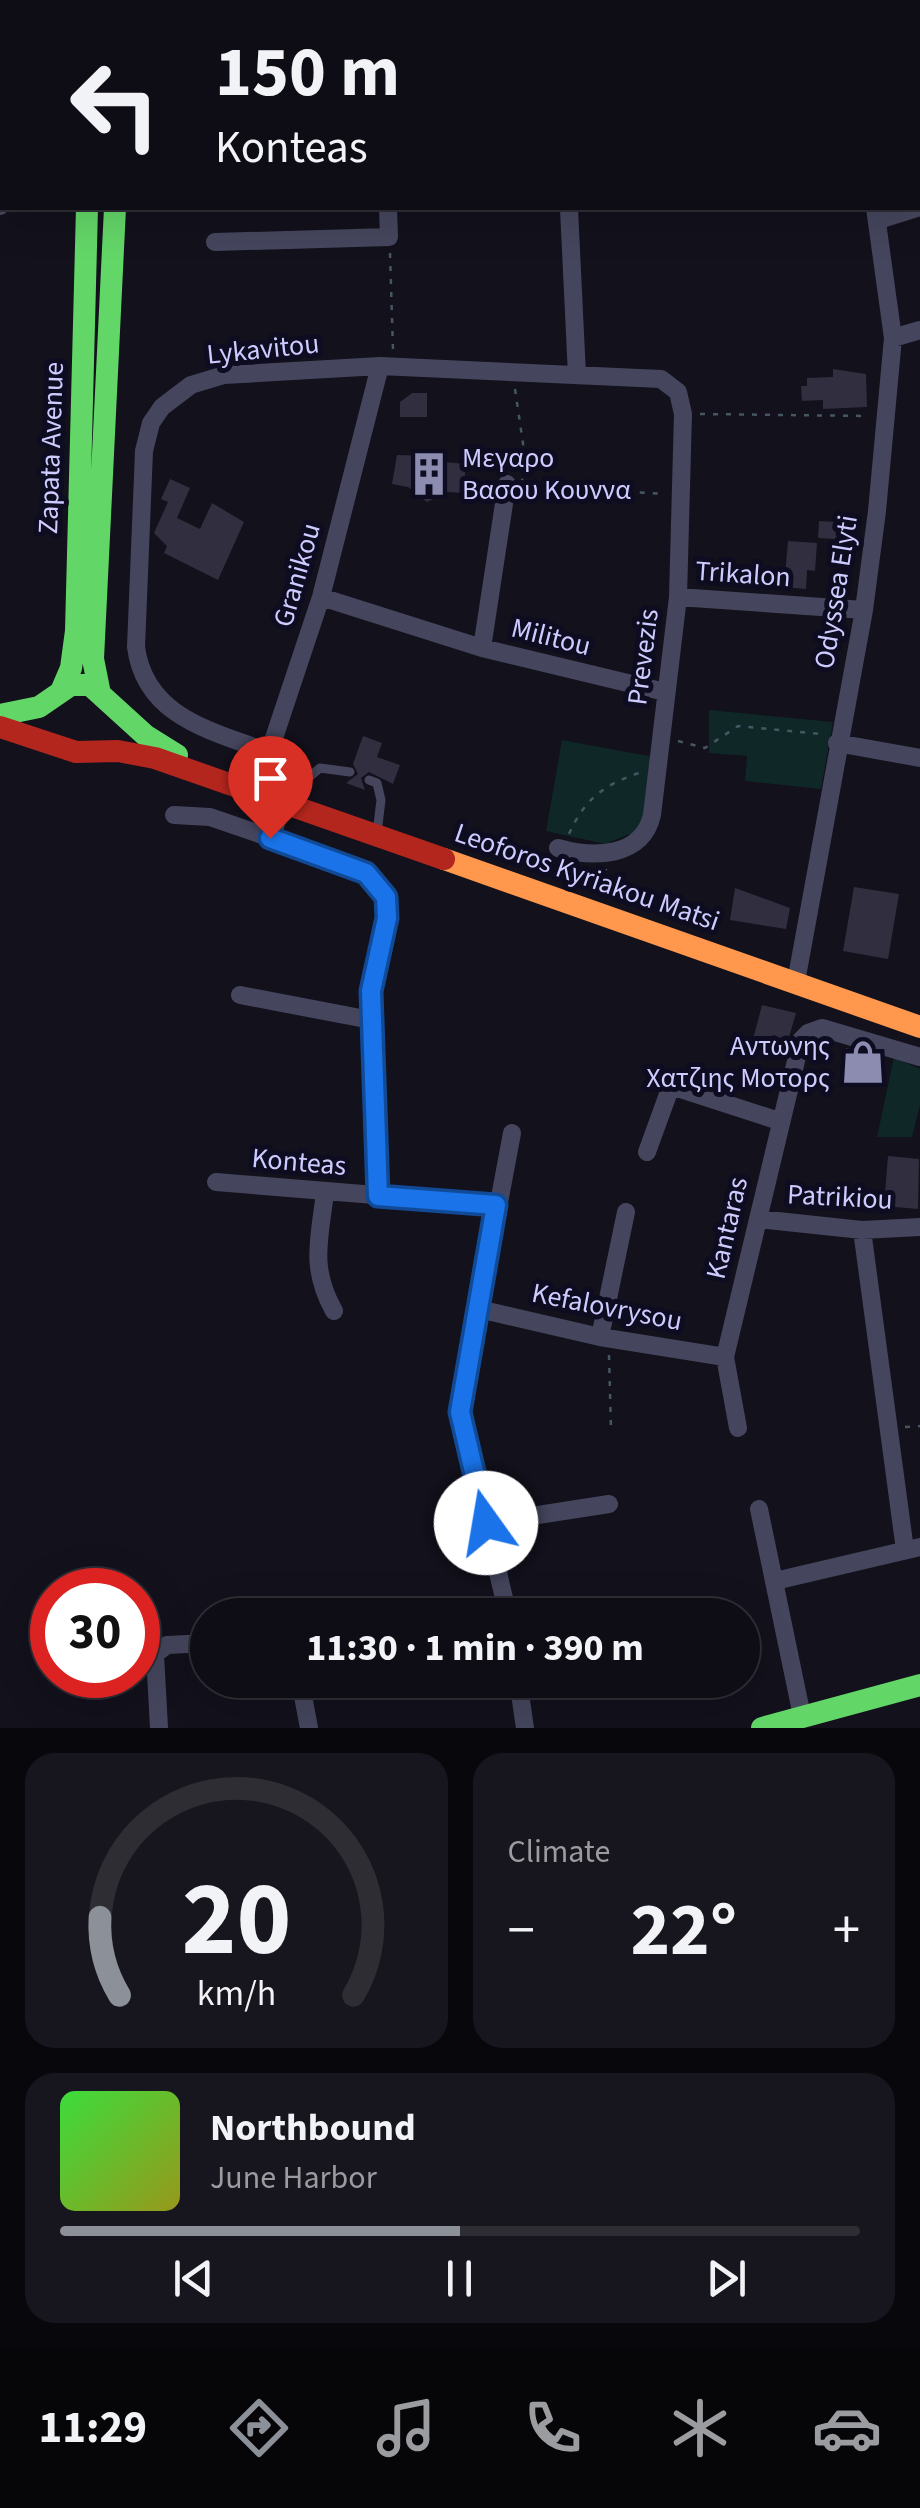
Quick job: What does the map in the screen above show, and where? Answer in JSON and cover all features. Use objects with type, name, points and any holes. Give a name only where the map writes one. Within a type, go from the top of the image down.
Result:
[{"type":"main road","name":"Zapata Avenue","points":[[56,694],[76,631],[88,210]]},
{"type":"main road","name":"Zapata Avenue","points":[[105,697],[93,659],[115,210]]},
{"type":"main road","points":[[0,715],[22,712],[81,684],[105,697],[111,730],[93,749]]},
{"type":"main road","points":[[56,694],[46,725],[60,746]]},
{"type":"main road","name":"Leoforos Kyriakou Matsi","points":[[105,697],[145,735],[244,791]]},
{"type":"main road","name":"Leoforos Kyriakou Matsi","points":[[0,726],[76,752],[93,749],[156,758],[919,1027]]},
{"type":"main road","points":[[762,1728],[920,1685]]},
{"type":"street","points":[[215,242],[389,236],[388,210]]},
{"type":"street","points":[[569,210],[577,375]]},
{"type":"street","name":"Odyssea Elyti","points":[[796,982],[864,610],[893,338],[877,214]]},
{"type":"street","points":[[893,338],[920,330]]},
{"type":"street","name":"Lykavitou","points":[[268,752],[174,713],[153,694],[140,667],[136,647],[146,438],[154,417],[168,401],[213,378],[387,367],[650,377],[678,392]]},
{"type":"street","name":"Granikou","points":[[244,791],[268,752],[321,597],[387,367]]},
{"type":"street","name":"Prevezis","points":[[606,853],[631,846],[648,830],[658,767],[678,596],[683,414],[678,392]]},
{"type":"street","name":"Militou","points":[[482,648],[507,484]]},
{"type":"street","name":"Trikalon","points":[[678,596],[864,610]]},
{"type":"street","name":"Militou","points":[[321,597],[482,648],[665,692]]},
{"type":"street","points":[[838,740],[920,758]]},
{"type":"street","points":[[270,838],[290,808]]},
{"type":"street","points":[[174,816],[210,818],[270,838],[366,873],[382,887],[387,918],[371,991],[378,1196]]},
{"type":"street","points":[[560,848],[606,853]]},
{"type":"street","points":[[240,994],[371,1020]]},
{"type":"street","points":[[914,1055],[919,1027]]},
{"type":"street","name":"Kantaras","points":[[738,1428],[725,1357],[801,1040],[808,1032],[822,1028],[914,1055]]},
{"type":"street","points":[[646,1152],[671,1086],[779,1121]]},
{"type":"street","points":[[504,1598],[460,1412],[512,1133]]},
{"type":"street","name":"Konteas","points":[[216,1182],[325,1194],[496,1205]]},
{"type":"street","points":[[325,1194],[316,1258],[319,1284],[334,1311]]},
{"type":"street","points":[[604,1337],[626,1212]]},
{"type":"street","name":"Patrikiou","points":[[758,1219],[862,1230],[920,1228]]},
{"type":"street","points":[[776,1581],[912,1548],[862,1230]]},
{"type":"street","name":"Kefalovrysou","points":[[479,1310],[604,1337],[725,1357]]},
{"type":"street","points":[[486,1523],[609,1504]]},
{"type":"street","points":[[760,1509],[802,1716]]},
{"type":"street","points":[[159,1728],[155,1654],[167,1645],[190,1644]]},
{"type":"street","points":[[303,1698],[309,1728]]},
{"type":"street","points":[[521,1698],[526,1728]]},
{"type":"lane","points":[[290,808],[308,778],[320,768],[350,772]]},
{"type":"lane","points":[[369,780],[377,784],[381,800],[376,835]]},
{"type":"path","points":[[387,367],[389,236]]},
{"type":"path","points":[[513,373],[526,464],[522,486],[681,495]]},
{"type":"path","points":[[683,414],[884,416]]},
{"type":"path","points":[[661,738],[705,748],[738,726],[838,740]]},
{"type":"path","points":[[560,848],[580,809],[607,783],[658,767]]},
{"type":"path","points":[[604,913],[606,853]]},
{"type":"path","points":[[604,1337],[611,1429]]},
{"type":"green space","points":[[709,710],[833,722],[821,789],[745,781],[747,756],[709,753]]},
{"type":"green space","points":[[562,740],[659,758],[642,829],[605,844],[546,831]]},
{"type":"green space","points":[[894,1057],[920,1069],[920,1105],[912,1137],[877,1137]]},
{"type":"building","points":[[833,369],[866,374],[867,407],[823,409],[823,400],[802,401],[801,386],[807,386],[807,378],[833,377]]},
{"type":"building","points":[[412,393],[427,393],[427,417],[400,417],[400,402]]},
{"type":"building","name":"Μεγαρο Βασου Κουννα","points":[[397,455],[437,456],[444,462],[466,464],[463,493],[448,492],[427,502],[408,487],[392,484]]},
{"type":"building","points":[[170,479],[190,488],[177,518],[200,529],[212,503],[244,522],[218,580],[164,553],[167,546],[154,533],[168,502],[161,499]]},
{"type":"building","points":[[819,521],[853,523],[852,540],[818,538]]},
{"type":"building","points":[[788,541],[817,543],[815,571],[807,570],[806,589],[784,587]]},
{"type":"building","points":[[363,736],[382,743],[377,757],[400,765],[393,784],[369,772],[361,778],[365,790],[346,783],[358,774],[353,764]]},
{"type":"building","points":[[854,887],[899,894],[888,959],[843,951]]},
{"type":"building","points":[[735,888],[790,908],[786,929],[730,920]]},
{"type":"building","points":[[762,1005],[796,1013],[785,1051],[752,1043]]},
{"type":"building","name":"Αντωνης Χατζιης Μοτορς","points":[[846,1048],[885,1061],[880,1076],[841,1063]]},
{"type":"building","points":[[888,1156],[919,1159],[918,1209],[884,1206]]},
{"type":"traffic: fast","points":[[62,689],[71,668],[76,631],[87,210]]},
{"type":"traffic: fast","points":[[99,689],[93,659],[115,210]]},
{"type":"traffic: fast","points":[[0,715],[39,707],[71,685],[90,685],[145,735],[177,755]]},
{"type":"traffic: fast","points":[[762,1728],[920,1685]]},
{"type":"traffic: slow","points":[[444,859],[920,1027]]},
{"type":"traffic: jam","points":[[0,727],[76,752],[118,751],[155,758],[444,859]]},
{"type":"place","name":"Μεγαρο Βασου Κουννα","points":[[429,474]]},
{"type":"place","name":"Αντωνης Χατζιης Μοτορς","points":[[863,1062]]},
{"type":"route","points":[[270,838],[366,873],[382,887],[386,897],[387,918],[371,991],[378,1196],[496,1205],[460,1412],[486,1523]]}]
